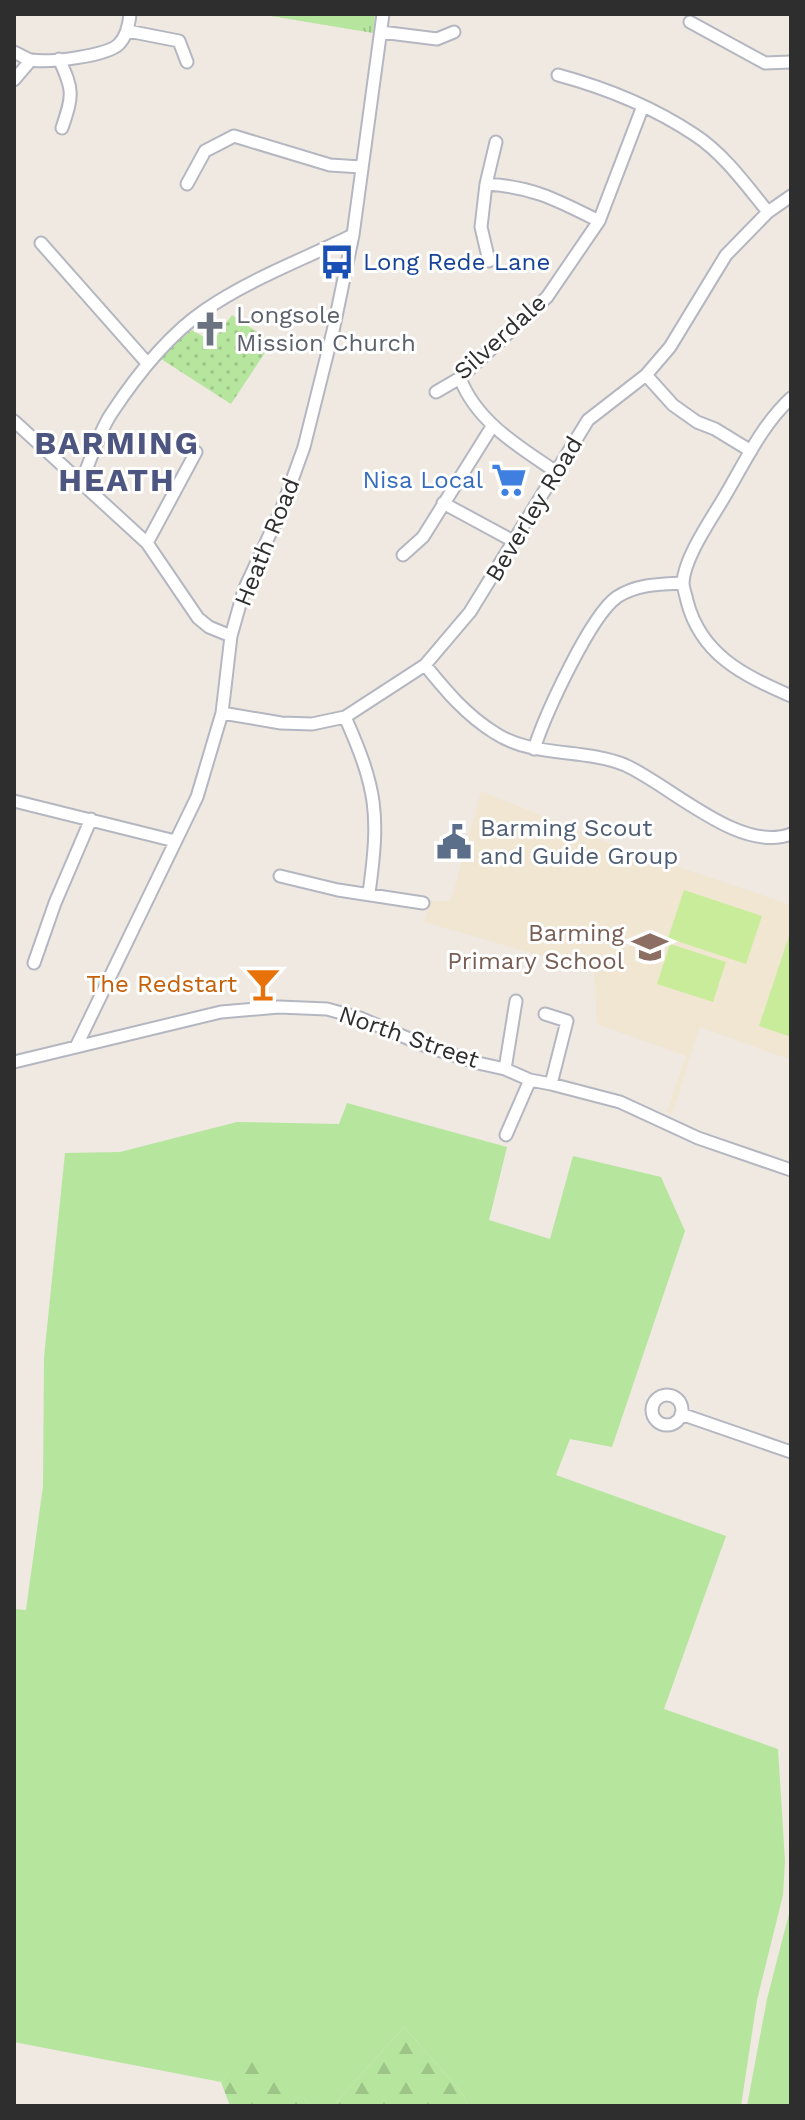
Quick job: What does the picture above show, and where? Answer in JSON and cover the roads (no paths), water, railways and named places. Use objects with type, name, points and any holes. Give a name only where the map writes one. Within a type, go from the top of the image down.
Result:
[{"type":"street","points":[[14,52],[31,60],[78,58],[107,51],[119,45],[128,31],[130,14]]},
{"type":"street","name":"Heath Road","points":[[76,1047],[197,797],[222,713],[231,636],[244,590],[282,508],[304,447],[320,389],[353,235],[383,14]]},
{"type":"street","points":[[705,30],[715,17]]},
{"type":"street","points":[[690,22],[765,63],[791,62]]},
{"type":"street","points":[[128,31],[179,41],[187,62]]},
{"type":"street","points":[[381,32],[437,39],[454,32]]},
{"type":"street","points":[[59,59],[69,80],[72,98],[62,128]]},
{"type":"street","points":[[14,80],[31,60]]},
{"type":"street","points":[[558,75],[603,87],[697,136],[736,172],[768,212]]},
{"type":"street","name":"Silverdale","points":[[436,392],[460,378],[547,297],[599,221],[643,106]]},
{"type":"street","points":[[187,184],[205,151],[234,136],[330,165],[361,167]]},
{"type":"street","points":[[489,261],[481,227],[486,184],[496,142]]},
{"type":"street","points":[[486,184],[516,186],[545,194],[599,221]]},
{"type":"street","name":"Beverley Road","points":[[222,713],[281,723],[312,724],[345,717],[425,665],[470,612],[588,420],[646,375],[670,347],[726,255],[768,212],[791,196]]},
{"type":"street","points":[[81,482],[109,417],[148,364],[177,332],[205,309],[353,235]]},
{"type":"street","points":[[41,243],[148,364]]},
{"type":"street","points":[[646,375],[673,405],[697,422],[751,451]]},
{"type":"street","points":[[460,378],[464,390],[493,425],[517,447],[555,471]]},
{"type":"street","points":[[791,398],[772,415],[697,547],[683,583],[692,621],[708,646],[760,682],[791,696]]},
{"type":"street","points":[[14,421],[147,543],[198,618],[209,627],[231,636]]},
{"type":"street","points":[[403,555],[423,537],[493,425]]},
{"type":"street","points":[[147,543],[196,452]]},
{"type":"street","points":[[443,503],[515,542]]},
{"type":"street","points":[[534,749],[543,718],[560,685],[598,620],[615,598],[638,587],[683,583]]},
{"type":"street","points":[[425,665],[460,707],[497,735],[534,749],[579,753],[625,765],[722,823],[757,835],[783,837],[791,834]]},
{"type":"street","points":[[345,717],[366,765],[377,817],[369,893]]},
{"type":"street","points":[[14,801],[175,841]]},
{"type":"street","points":[[34,963],[55,903],[91,819]]},
{"type":"street","points":[[280,876],[338,890],[427,903]]},
{"type":"street","points":[[505,1069],[516,1001]]},
{"type":"street","name":"North Street","points":[[14,1062],[221,1012],[308,1007],[345,1013],[453,1056],[505,1069],[530,1080],[620,1102],[698,1138],[791,1170]]},
{"type":"street","points":[[545,1014],[567,1021],[551,1084]]},
{"type":"street","points":[[506,1135],[530,1080]]},
{"type":"street","points":[[681,1414],[791,1452]]},
{"type":"place","name":"Long Rede Lane","points":[[337,262]]},
{"type":"place","name":"Longsole Mission Church","points":[[210,329]]},
{"type":"place","name":"Nisa Local","points":[[509,480]]},
{"type":"place","name":"Barming Scout and Guide Group","points":[[454,842]]},
{"type":"place","name":"Barming Primary School","points":[[650,947]]},
{"type":"place","name":"The Redstart","points":[[263,984]]},
{"type":"district","name":"BARMING HEATH","points":[[117,462]]}]
